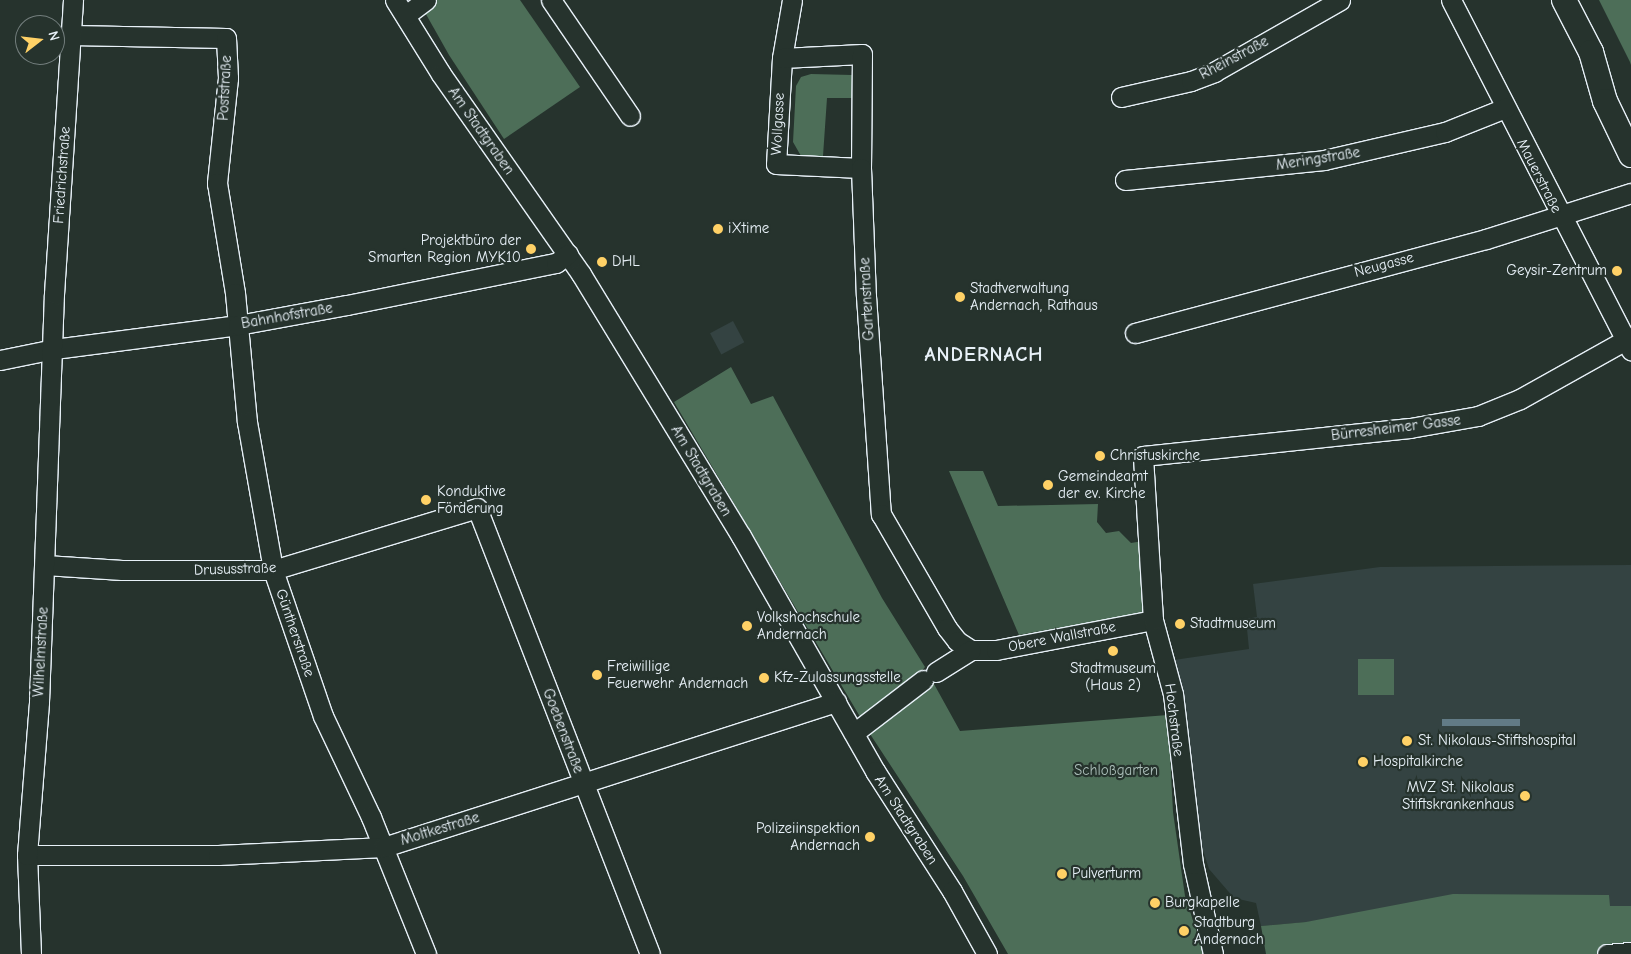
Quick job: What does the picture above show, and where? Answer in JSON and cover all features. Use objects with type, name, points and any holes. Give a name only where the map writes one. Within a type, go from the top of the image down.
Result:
[{"type":"street","name":"Friedrichstraße","points":[[54,349],[54,294],[73,0]]},
{"type":"street","name":"Am Stadtgraben","points":[[395,0],[445,80],[568,254],[741,536],[854,733],[952,891],[987,954]]},
{"type":"street","points":[[406,15],[426,0]]},
{"type":"street","points":[[552,0],[630,116]]},
{"type":"street","name":"Wollgasse","points":[[792,0],[782,58],[776,164],[861,168]]},
{"type":"street","name":"Rheinstraße","points":[[1121,97],[1191,81],[1214,72],[1340,0]]},
{"type":"street","name":"Mauerstraße","points":[[1451,0],[1558,214],[1629,343]]},
{"type":"street","points":[[1564,0],[1591,52],[1605,101],[1631,155]]},
{"type":"street","name":"Poststraße","points":[[71,35],[226,38],[228,78],[217,183],[235,292]]},
{"type":"street","name":"Gartenstraße","points":[[782,58],[862,54],[861,168],[866,296],[881,514],[947,628],[957,641],[971,650]]},
{"type":"street","name":"Meringstraße","points":[[1125,180],[1324,160],[1445,132],[1505,108]]},
{"type":"street","name":"Neugasse","points":[[1135,333],[1486,239],[1558,214],[1631,193]]},
{"type":"street","name":"Bahnhofstraße","points":[[0,360],[54,349],[238,325],[487,278],[556,263],[568,254]]},
{"type":"street","name":"Güntherstraße","points":[[235,292],[247,422],[272,570],[323,716],[384,847],[426,954]]},
{"type":"street","name":"Bürresheimer Gasse","points":[[1143,456],[1453,422],[1496,411],[1629,343]]},
{"type":"street","name":"Wilhelmstraße","points":[[31,954],[28,855],[45,565],[54,349]]},
{"type":"street","name":"Hochstraße","points":[[1143,456],[1153,620],[1173,694],[1193,864],[1213,954]]},
{"type":"street","name":"Drususstraße","points":[[45,565],[122,570],[272,570],[477,508]]},
{"type":"street","name":"Goebenstraße","points":[[477,508],[650,954]]},
{"type":"street","name":"Obere Wallstraße","points":[[854,733],[930,676],[971,650],[1012,648],[1153,620]]},
{"type":"street","name":"Moltkestraße","points":[[28,855],[218,855],[384,847],[836,702]]},
{"type":"street","points":[[1607,954],[1631,952]]},
{"type":"shaded area","points":[[733,321],[744,342],[721,354],[710,333]]},
{"type":"shaded area","name":"St. Nikolaus-Stiftshospital","points":[[1631,565],[1631,906],[1609,906],[1609,896],[1261,926],[1256,903],[1234,898],[1209,869],[1194,822],[1174,660],[1249,649],[1246,619],[1257,617],[1253,584],[1380,567]]},
{"type":"green space","points":[[418,0],[520,0],[580,87],[504,139],[449,55]]},
{"type":"green space","points":[[1599,0],[1631,0],[1631,65],[1630,62]]},
{"type":"green space","points":[[811,74],[852,75],[853,98],[827,98],[823,156],[801,156],[793,142],[796,86],[801,77]]},
{"type":"green space","name":"Schloßgarten","points":[[731,367],[751,404],[773,396],[882,598],[925,667],[921,672],[931,684],[934,684],[960,731],[1168,715],[1173,812],[1185,896],[1204,954],[1008,954],[963,876],[872,737],[674,402]]},
{"type":"green space","points":[[949,471],[983,471],[998,506],[1098,504],[1097,522],[1106,533],[1119,531],[1131,543],[1143,541],[1146,612],[1019,635]]},
{"type":"green space","points":[[1358,659],[1394,659],[1394,695],[1358,695]]},
{"type":"green space","points":[[1453,894],[1609,895],[1610,906],[1631,906],[1631,954],[1266,954],[1261,926],[1306,922]]},
{"type":"water","points":[[1442,719],[1520,719],[1520,726],[1442,726]]},
{"type":"place","name":"iXtime","points":[[718,229]]},
{"type":"place","name":"Projektbüro der Smarten Region MYK10","points":[[531,249]]},
{"type":"place","name":"DHL","points":[[602,262]]},
{"type":"place","name":"Geysir-Zentrum","points":[[1617,271]]},
{"type":"place","name":"Stadtverwaltung Andernach, Rathaus","points":[[960,297]]},
{"type":"place","name":"Christuskirche","points":[[1100,456]]},
{"type":"place","name":"Gemeindeamt der ev. Kirche","points":[[1048,485]]},
{"type":"place","name":"Konduktive Förderung","points":[[426,500]]},
{"type":"place","name":"Stadtmuseum","points":[[1180,624]]},
{"type":"place","name":"Volkshochschule Andernach","points":[[747,626]]},
{"type":"place","name":"Stadtmuseum (Haus 2)","points":[[1113,651]]},
{"type":"place","name":"Freiwillige Feuerwehr Andernach","points":[[597,675]]},
{"type":"place","name":"Kfz-Zulassungsstelle","points":[[764,678]]},
{"type":"place","name":"St. Nikolaus-Stiftshospital","points":[[1407,741]]},
{"type":"place","name":"Hospitalkirche","points":[[1363,762]]},
{"type":"place","name":"MVZ St. Nikolaus Stiftskrankenhaus","points":[[1525,796]]},
{"type":"place","name":"Polizeiinspektion Andernach","points":[[870,837]]},
{"type":"place","name":"Pulverturm","points":[[1062,874]]},
{"type":"place","name":"Burgkapelle","points":[[1155,903]]},
{"type":"place","name":"Stadtburg Andernach","points":[[1184,931]]},
{"type":"district","name":"ANDERNACH","points":[[984,354]]}]
